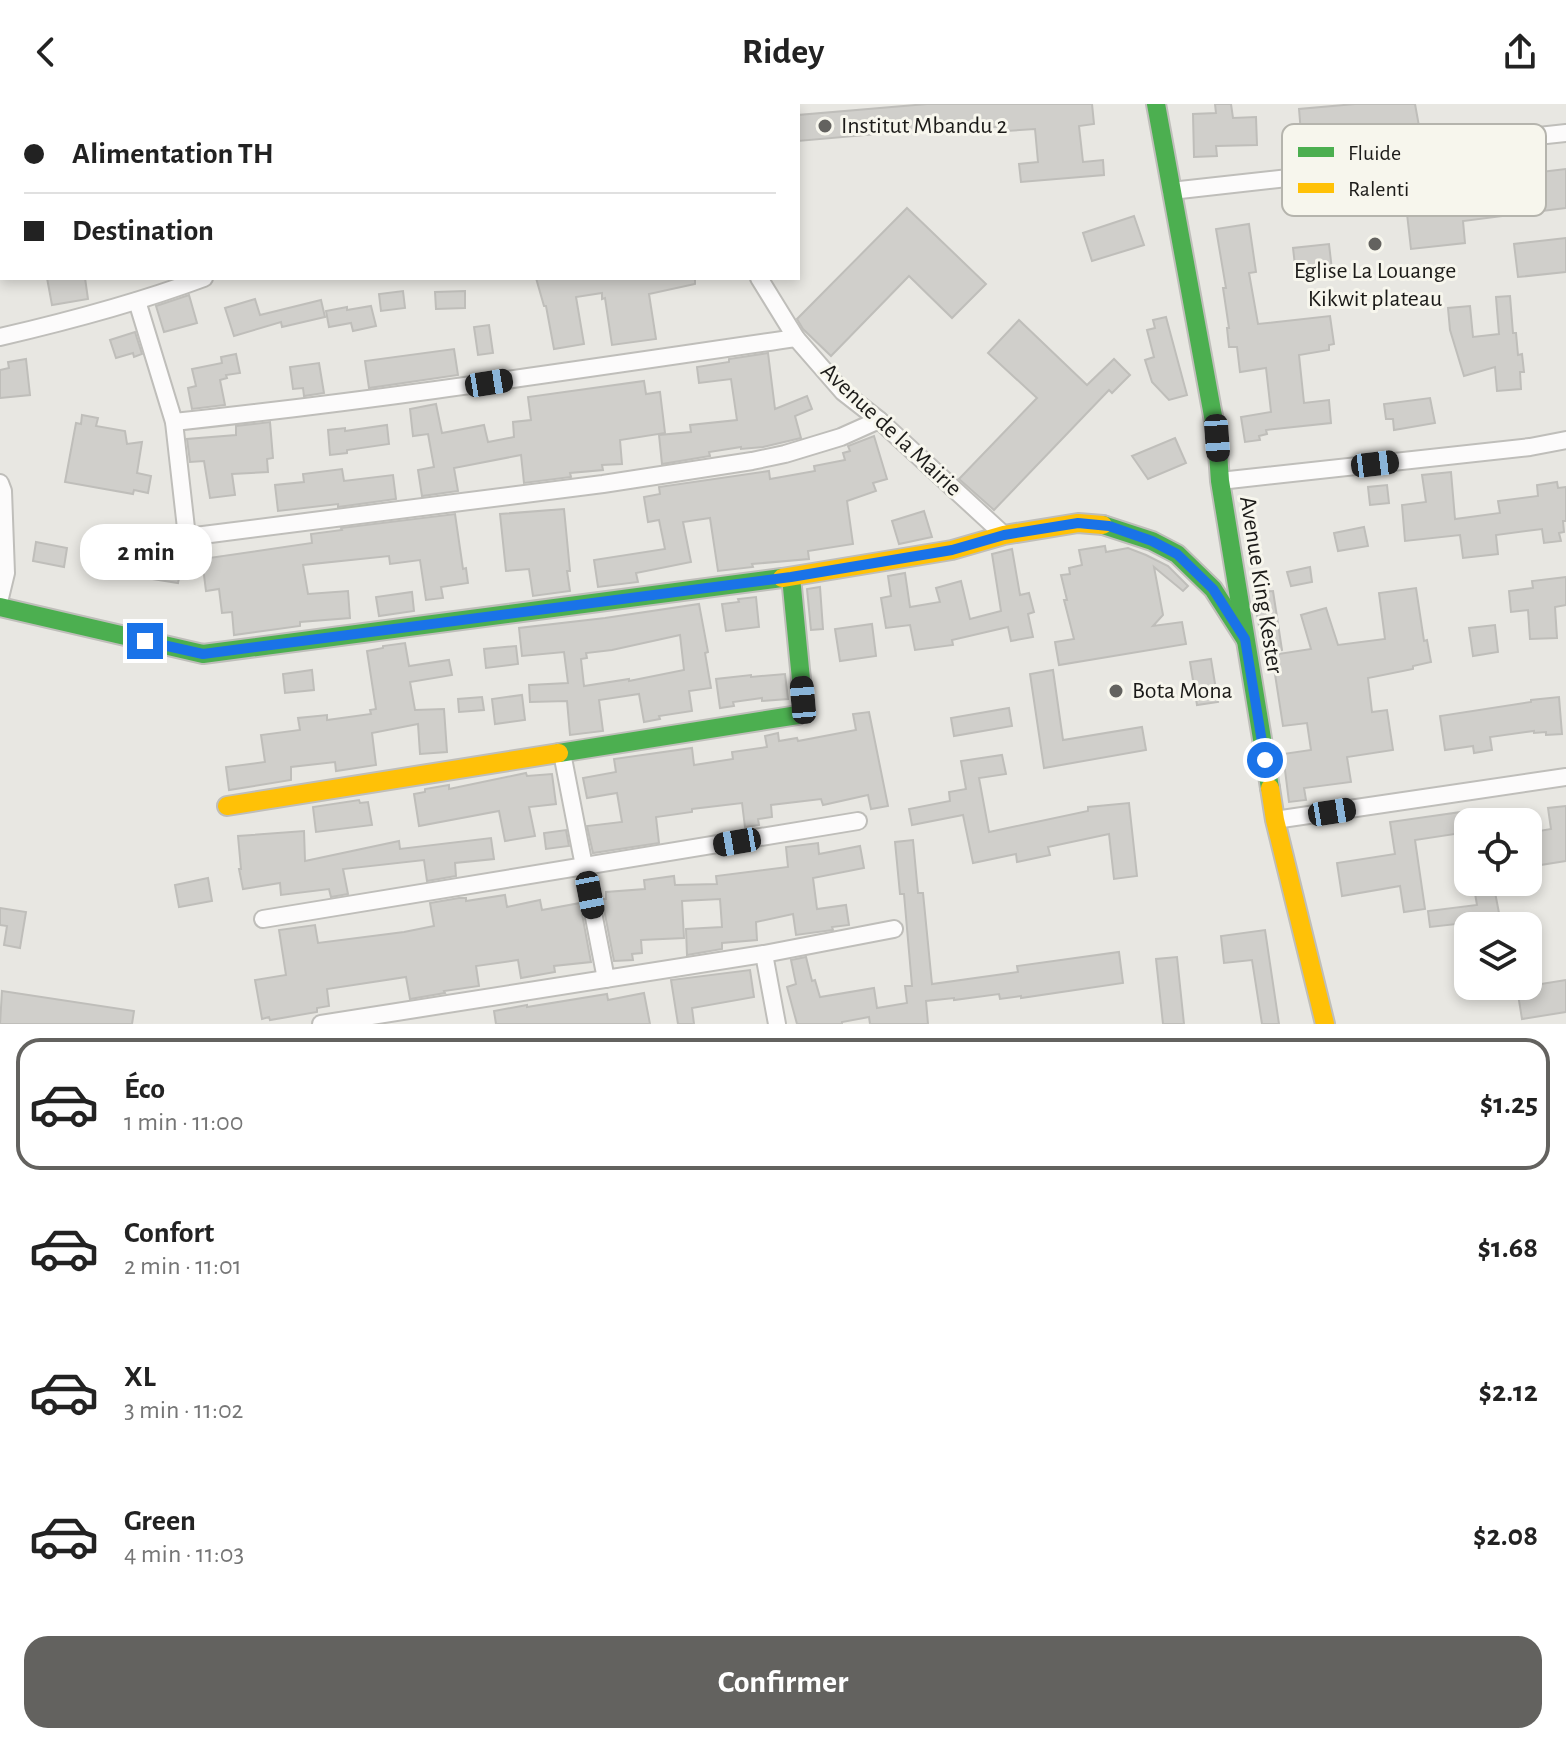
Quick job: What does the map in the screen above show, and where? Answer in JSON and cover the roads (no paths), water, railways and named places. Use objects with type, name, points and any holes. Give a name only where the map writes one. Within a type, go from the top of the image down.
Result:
[{"type":"street","name":"Avenue King Kester","points":[[1156,104],[1217,438],[1220,481],[1275,820],[1325,1024]]},
{"type":"street","points":[[1546,135],[1566,133]]},
{"type":"street","points":[[1171,191],[1282,179]]},
{"type":"street","points":[[0,337],[78,319],[137,301],[166,285],[193,280]]},
{"type":"street","name":"Avenue de la Mairie","points":[[760,280],[796,338],[843,392],[879,420],[1004,535]]},
{"type":"street","points":[[137,301],[174,422],[187,537],[603,484],[752,461],[841,437],[879,420]]},
{"type":"street","points":[[174,422],[489,383],[796,338]]},
{"type":"street","points":[[1220,481],[1566,440]]},
{"type":"street","points":[[0,483],[3,491],[6,573],[0,598]]},
{"type":"street","points":[[0,607],[203,654],[791,577],[952,550],[1004,535],[1078,523],[1109,526],[1152,541],[1177,554],[1213,589],[1245,639]]},
{"type":"street","points":[[227,806],[798,715],[803,711],[803,700],[791,577]]},
{"type":"street","points":[[562,753],[606,979]]},
{"type":"street","points":[[1275,820],[1566,777]]},
{"type":"street","points":[[263,919],[858,821]]},
{"type":"street","points":[[321,1024],[764,954],[894,929]]},
{"type":"street","points":[[764,954],[777,1024]]},
{"type":"place","name":"Institut Mbandu 2","points":[[825,126]]},
{"type":"place","name":"Eglise La Louange Kikwit plateau","points":[[1375,244]]},
{"type":"place","name":"Bota Mona","points":[[1116,691]]}]
